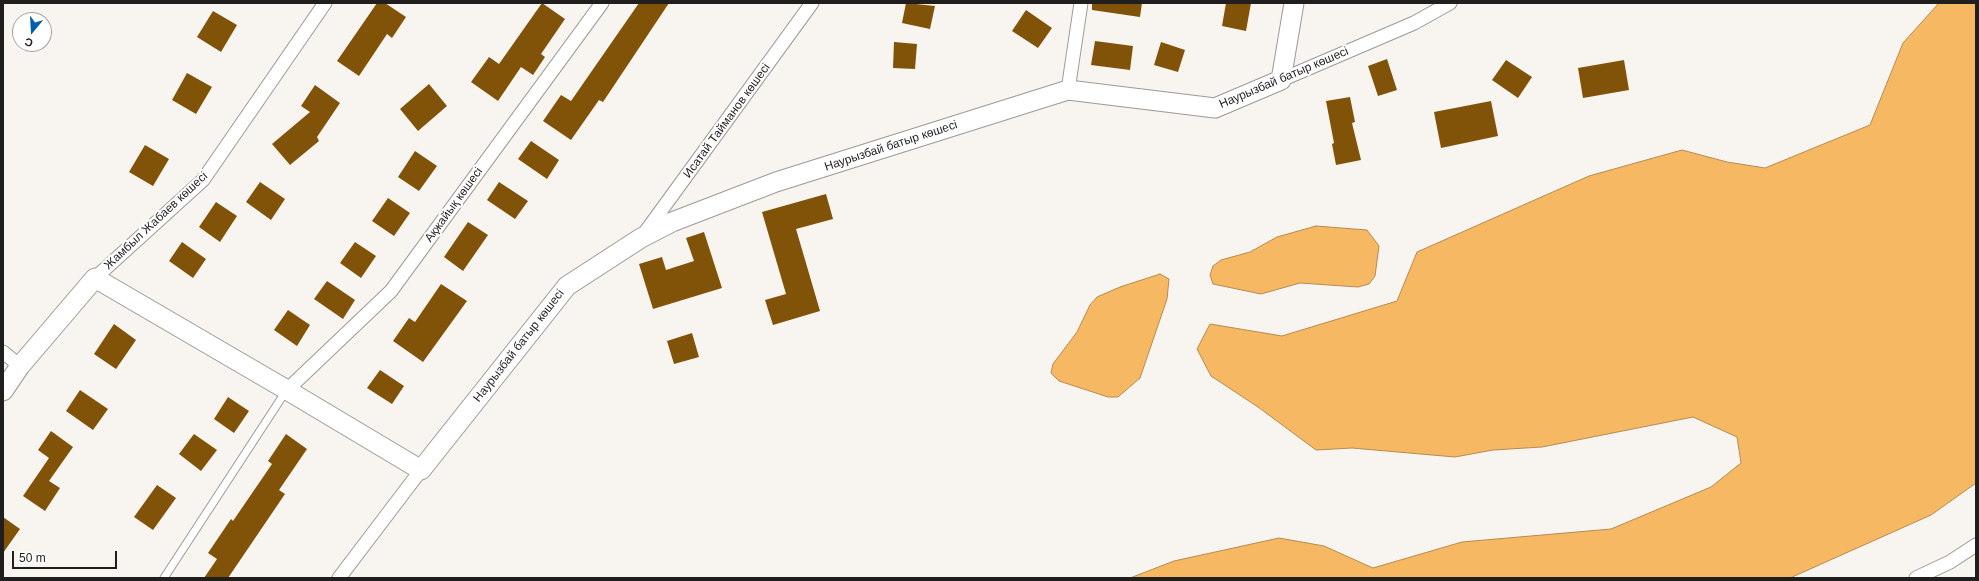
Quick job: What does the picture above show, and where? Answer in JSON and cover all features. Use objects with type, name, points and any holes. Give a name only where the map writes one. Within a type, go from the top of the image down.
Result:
[{"type":"street","name":"Жамбыл Жабаев көшесі","points":[[3,390],[20,366],[95,278],[203,180],[325,3]]},
{"type":"street","name":"Ақжайық көшесі","points":[[287,390],[391,291],[602,3]]},
{"type":"street","name":"Исатай Тайманов көшесі","points":[[642,238],[812,3]]},
{"type":"street","points":[[1068,90],[1081,3]]},
{"type":"street","points":[[1281,80],[1294,3]]},
{"type":"street","name":"Наурызбай батыр көшесі","points":[[421,470],[567,286],[642,238],[672,222],[776,182],[1068,90],[1215,108],[1414,23],[1450,3]]},
{"type":"street","points":[[95,278],[421,470],[340,578]]},
{"type":"street","points":[[3,352],[20,366]]},
{"type":"street","points":[[1916,578],[1950,562],[1976,545]]},
{"type":"lane","points":[[164,578],[287,390]]},
{"type":"shaded area","points":[[1939,3],[1976,3],[1976,483],[1931,515],[1790,578],[1130,578],[1174,561],[1279,538],[1324,546],[1373,568],[1462,542],[1611,529],[1711,487],[1741,463],[1737,437],[1693,417],[1542,447],[1493,450],[1455,457],[1352,448],[1316,450],[1258,407],[1211,376],[1197,349],[1210,324],[1282,336],[1397,301],[1417,252],[1589,176],[1682,150],[1727,162],[1765,168],[1870,125],[1903,43]]},
{"type":"shaded area","points":[[1316,226],[1367,230],[1379,246],[1375,276],[1369,284],[1358,287],[1300,283],[1261,294],[1213,284],[1210,275],[1213,266],[1221,260],[1250,252],[1277,237]]},
{"type":"shaded area","points":[[1160,274],[1169,279],[1167,299],[1140,378],[1118,397],[1108,397],[1059,381],[1051,373],[1053,364],[1077,332],[1090,305],[1097,297],[1120,287]]},
{"type":"building","points":[[377,3],[385,3],[406,17],[392,38],[387,34],[359,76],[337,61]]},
{"type":"building","points":[[542,3],[565,19],[541,54],[545,57],[533,75],[521,67],[498,101],[471,82],[489,57],[499,64]]},
{"type":"building","points":[[639,3],[669,3],[603,102],[599,100],[571,140],[543,121],[561,95],[571,101]]},
{"type":"building","points":[[906,3],[935,6],[930,29],[902,23]]},
{"type":"building","points":[[1092,3],[1142,3],[1140,17],[1092,10]]},
{"type":"building","points":[[1226,3],[1251,3],[1246,31],[1222,26]]},
{"type":"building","points":[[1026,10],[1052,28],[1038,48],[1012,31]]},
{"type":"building","points":[[213,11],[237,25],[221,52],[197,37]]},
{"type":"building","points":[[1095,41],[1133,46],[1130,70],[1091,65]]},
{"type":"building","points":[[894,42],[917,44],[915,69],[893,68]]},
{"type":"building","points":[[1161,42],[1185,50],[1178,72],[1154,65]]},
{"type":"building","points":[[1387,59],[1397,90],[1378,96],[1368,66]]},
{"type":"building","points":[[1506,60],[1532,77],[1518,98],[1492,80]]},
{"type":"building","points":[[1624,60],[1629,90],[1583,98],[1578,68]]},
{"type":"building","points":[[187,73],[212,87],[196,114],[172,100]]},
{"type":"building","points":[[429,84],[447,106],[418,131],[400,109]]},
{"type":"building","points":[[315,85],[340,103],[317,137],[319,141],[290,165],[272,144],[310,112],[301,106]]},
{"type":"building","points":[[1350,97],[1355,122],[1352,123],[1361,160],[1336,165],[1332,144],[1334,143],[1326,101]]},
{"type":"building","points":[[1491,101],[1498,136],[1441,148],[1434,112]]},
{"type":"building","points":[[531,141],[559,160],[547,179],[518,159]]},
{"type":"building","points":[[145,145],[169,159],[153,186],[129,172]]},
{"type":"building","points":[[415,151],[437,166],[419,191],[398,177]]},
{"type":"building","points":[[260,182],[285,199],[271,220],[246,202]]},
{"type":"building","points":[[499,182],[528,201],[515,219],[487,200]]},
{"type":"building","points":[[826,194],[833,219],[796,229],[820,311],[773,325],[765,300],[786,294],[762,212]]},
{"type":"building","points":[[388,198],[410,213],[394,236],[372,221]]},
{"type":"building","points":[[216,202],[237,216],[220,242],[199,227]]},
{"type":"building","points":[[468,222],[488,235],[463,271],[444,257]]},
{"type":"building","points":[[704,232],[722,288],[653,309],[639,264],[662,257],[666,270],[694,261],[686,238]]},
{"type":"building","points":[[182,242],[206,259],[193,278],[169,261]]},
{"type":"building","points":[[355,242],[376,256],[361,278],[340,263]]},
{"type":"building","points":[[327,281],[355,300],[343,319],[314,299]]},
{"type":"building","points":[[441,284],[467,301],[423,362],[393,341],[409,318],[415,322]]},
{"type":"building","points":[[288,310],[310,325],[297,346],[274,330]]},
{"type":"building","points":[[114,324],[136,340],[116,369],[94,354]]},
{"type":"building","points":[[692,333],[699,357],[674,364],[667,341]]},
{"type":"building","points":[[380,370],[404,386],[392,404],[367,388]]},
{"type":"building","points":[[80,390],[108,409],[93,430],[66,411]]},
{"type":"building","points":[[228,397],[249,411],[234,433],[214,419]]},
{"type":"building","points":[[51,431],[73,447],[49,481],[60,488],[45,511],[23,496],[49,458],[38,450]]},
{"type":"building","points":[[194,434],[217,450],[201,471],[179,454]]},
{"type":"building","points":[[286,434],[307,449],[279,490],[285,494],[228,578],[204,578],[217,559],[208,553],[231,519],[233,521],[272,464],[268,461]]},
{"type":"building","points":[[157,485],[176,498],[153,530],[134,517]]},
{"type":"building","points":[[3,517],[20,529],[3,553]]}]
